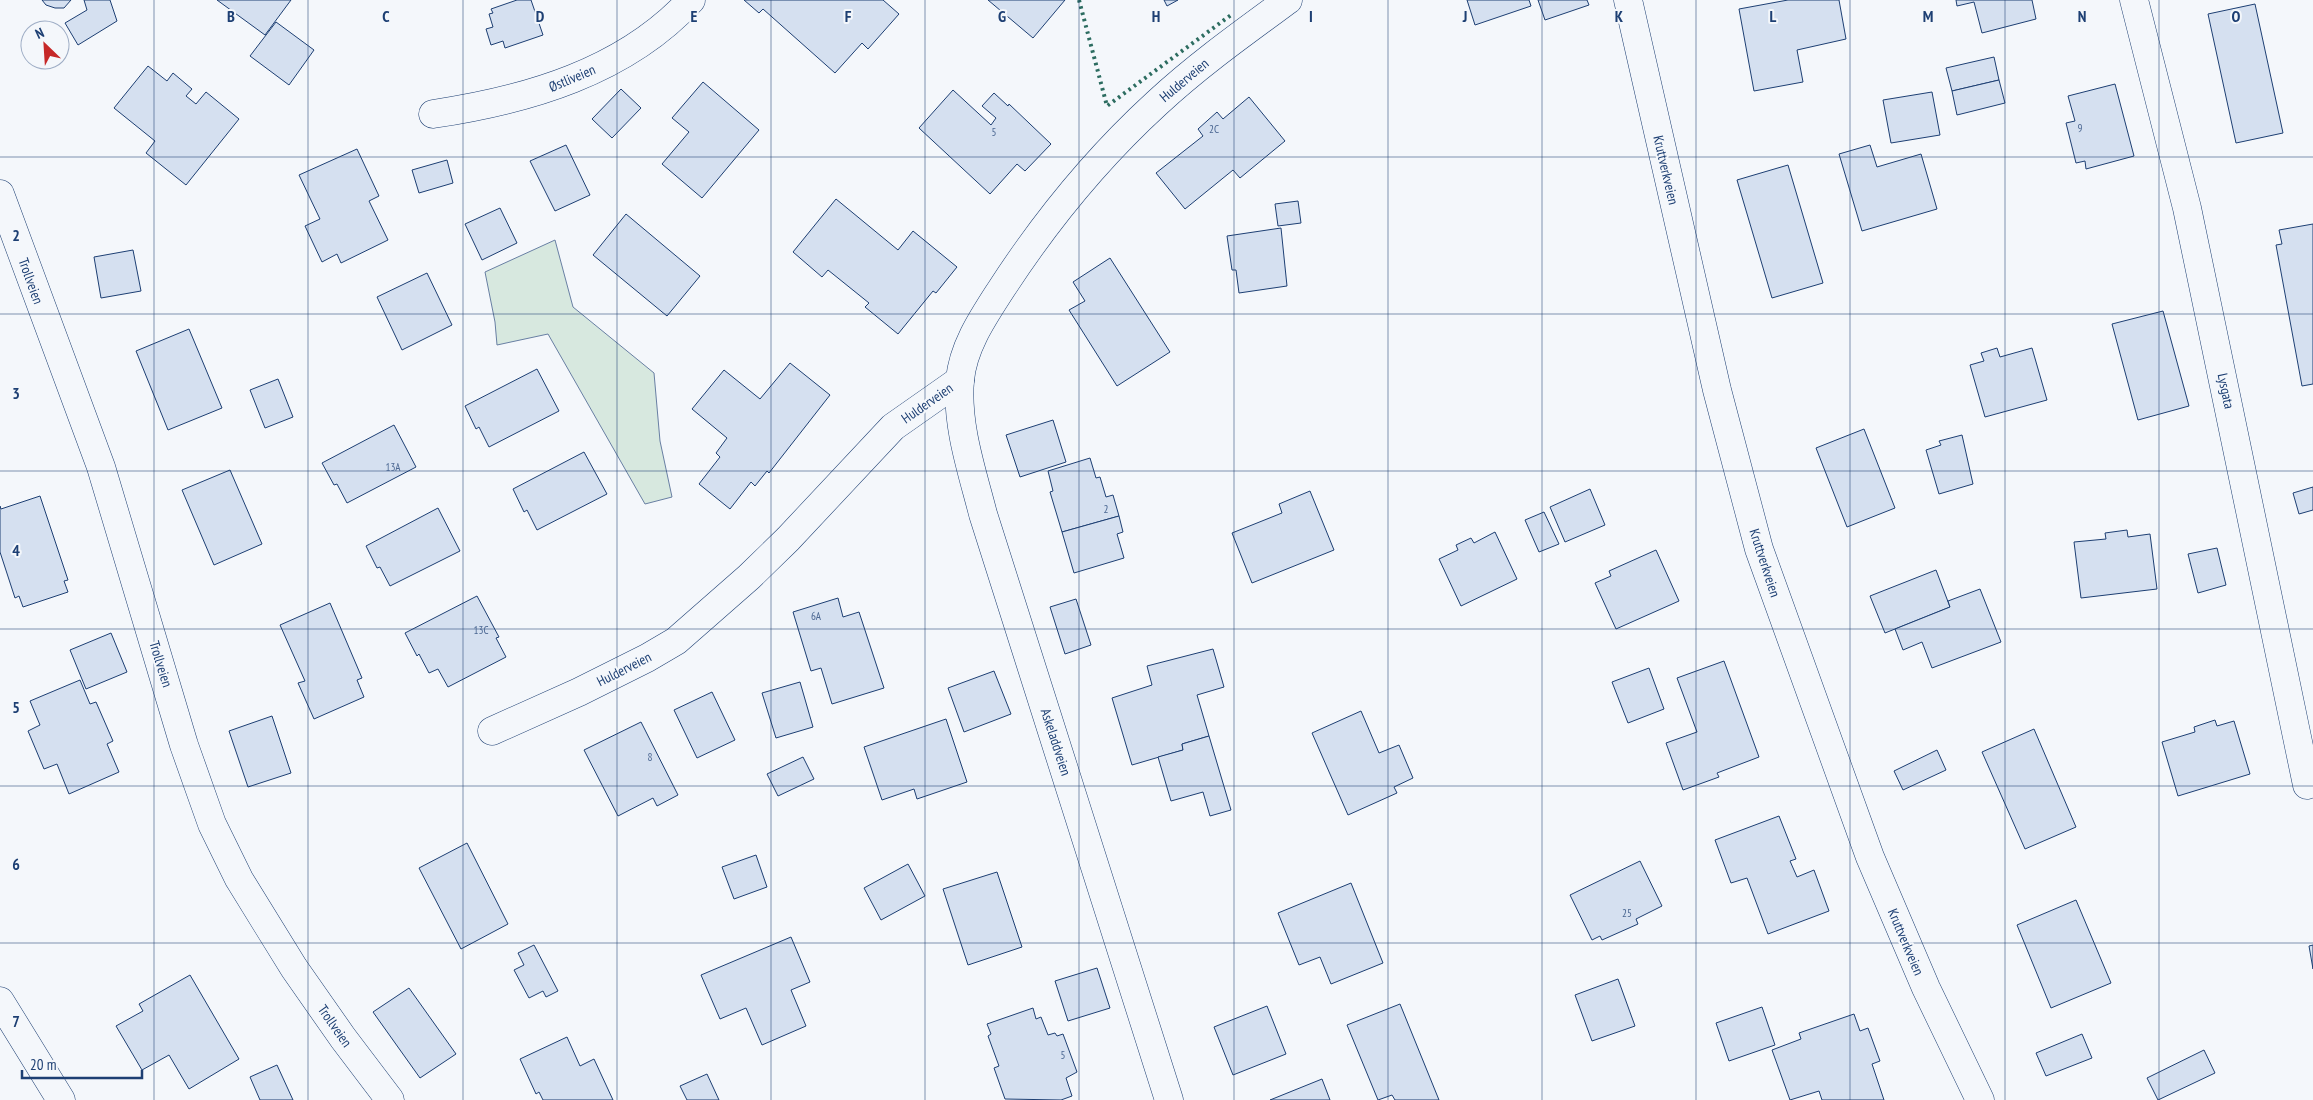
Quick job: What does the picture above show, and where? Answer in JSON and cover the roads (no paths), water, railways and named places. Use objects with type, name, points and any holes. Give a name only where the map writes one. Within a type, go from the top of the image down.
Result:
[{"type":"street","name":"Østliveien","points":[[433,114],[472,108],[536,92],[624,56],[674,19],[691,0]]},
{"type":"street","name":"Hulderveien","points":[[492,731],[579,692],[647,658],[676,641],[749,578],[893,427],[960,380],[966,352],[980,323],[1014,269],[1088,174],[1156,104],[1197,68],[1288,0]]},
{"type":"street","name":"Kruttverkveien","points":[[1628,0],[1717,390],[1759,549],[1870,857],[1926,988],[1980,1100]]},
{"type":"street","name":"Lysgata","points":[[2134,0],[2187,208],[2307,785]]},
{"type":"street","name":"Trollveien","points":[[0,194],[101,467],[184,745],[212,824],[239,878],[294,968],[343,1038],[390,1100]]},
{"type":"street","name":"Askeladdveien","points":[[960,380],[961,414],[967,452],[983,514],[1169,1100]]},
{"type":"street","points":[[0,1001],[61,1100]]}]
